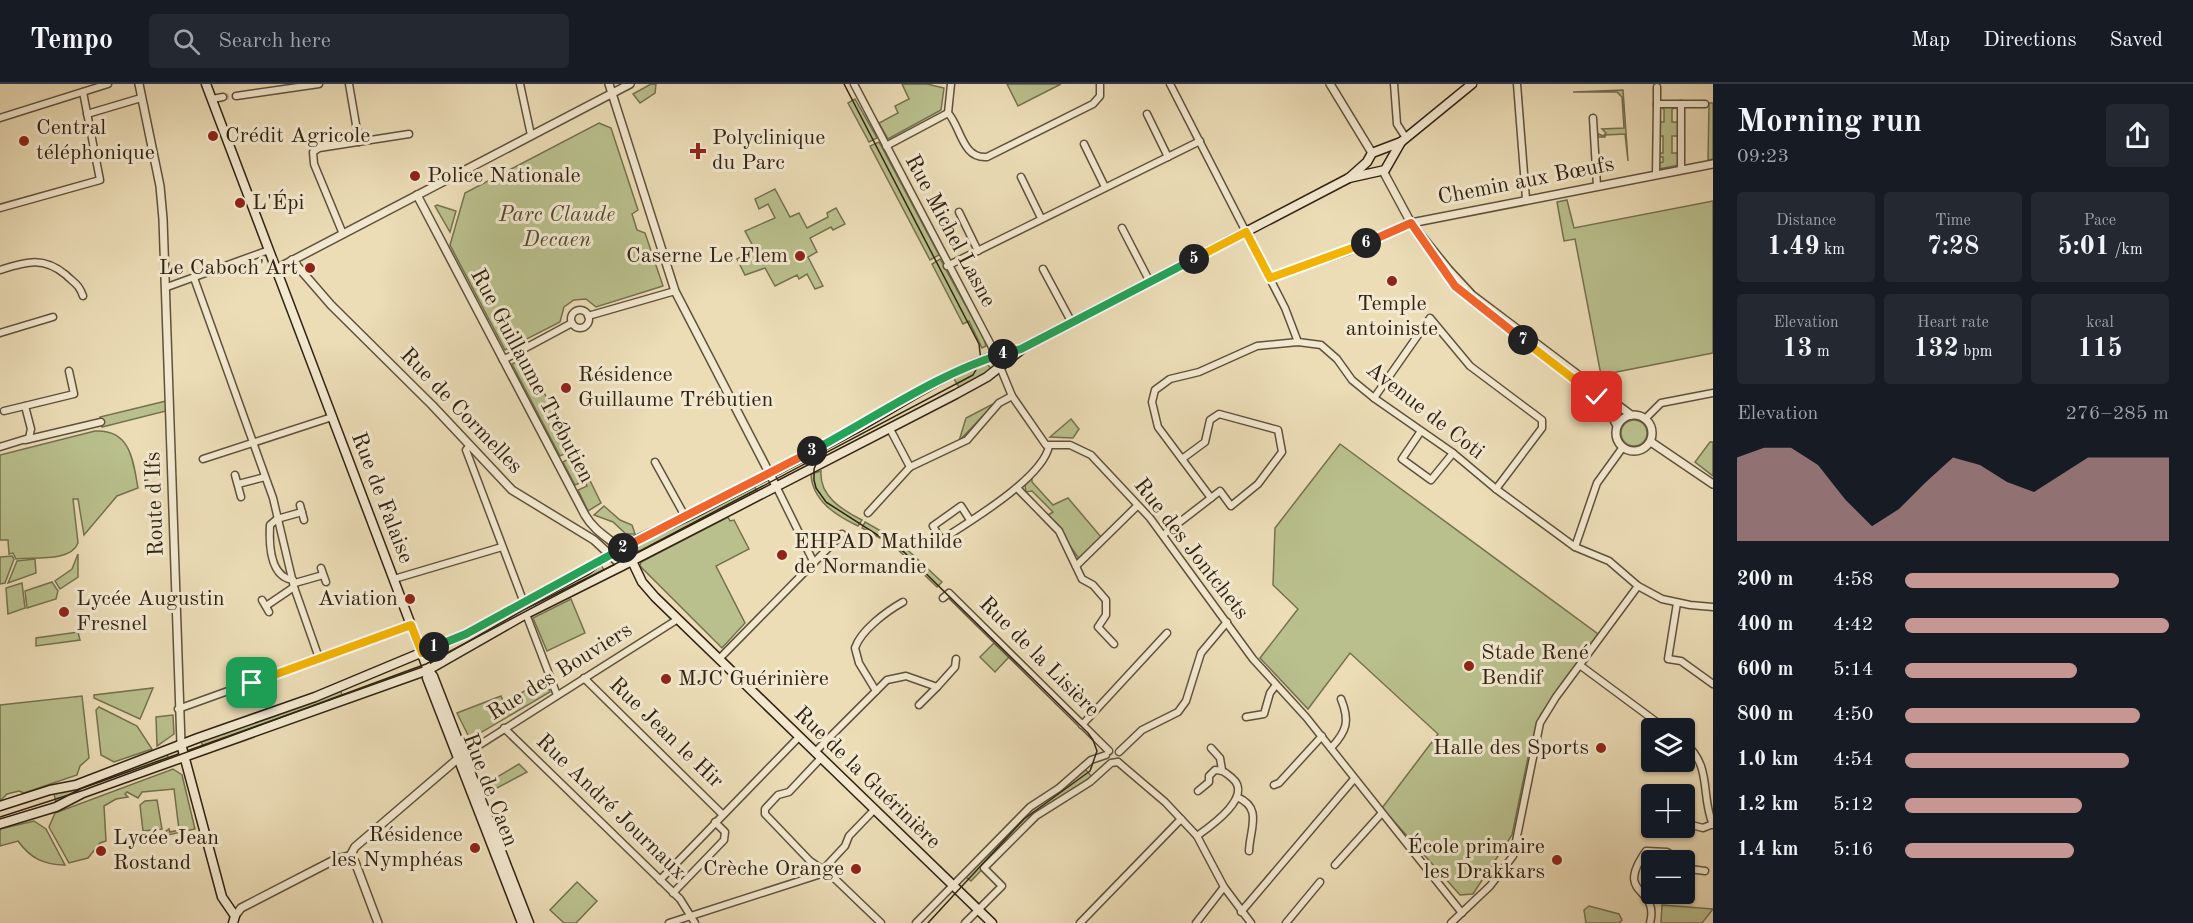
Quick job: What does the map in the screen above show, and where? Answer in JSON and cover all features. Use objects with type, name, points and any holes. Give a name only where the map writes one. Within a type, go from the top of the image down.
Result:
[{"type":"main road","name":"Rue de Falaise","points":[[206,84],[428,670]]},
{"type":"main road","points":[[1349,178],[1373,156],[1404,140],[1472,84]]},
{"type":"main road","points":[[0,806],[50,790],[76,785],[181,744],[315,698],[466,634],[611,554],[686,518],[855,429],[887,408],[996,356],[1021,349],[1349,178],[1373,171],[1383,171],[1404,140]]},
{"type":"main road","points":[[1373,156],[1389,160]]},
{"type":"main road","points":[[1373,156],[1373,171]]},
{"type":"main road","points":[[0,824],[56,807],[83,793],[428,670],[526,614],[983,380],[1021,349]]},
{"type":"main road","name":"Rue de la Guérinière","points":[[632,561],[642,582]]},
{"type":"main road","name":"Rue de la Guérinière","points":[[622,566],[642,582],[678,620],[992,923]]},
{"type":"main road","name":"Rue de Caen","points":[[428,670],[427,678],[462,756],[522,923]]},
{"type":"main road","name":"Route d'Ifs","points":[[181,744],[222,897],[234,919]]},
{"type":"main road","points":[[462,756],[530,923]]},
{"type":"street","points":[[0,118],[108,84]]},
{"type":"street","name":"Route d'Ifs","points":[[139,84],[160,186],[167,287],[178,709],[181,744]]},
{"type":"street","points":[[236,96],[319,84]]},
{"type":"street","points":[[349,84],[359,142]]},
{"type":"street","points":[[520,84],[531,135]]},
{"type":"street","points":[[609,84],[675,291],[814,563]]},
{"type":"street","points":[[276,268],[630,84]]},
{"type":"street","name":"Rue Michel Lasne","points":[[854,84],[996,356],[1012,396]]},
{"type":"street","points":[[951,84],[948,113],[969,151],[976,156],[987,157],[1093,104],[1101,93],[1100,84]]},
{"type":"street","points":[[1170,84],[1270,278],[1298,342]]},
{"type":"street","points":[[1330,84],[1373,156]]},
{"type":"street","points":[[1394,84],[1397,124],[1404,140]]},
{"type":"street","points":[[1517,84],[1526,199]]},
{"type":"street","points":[[1656,175],[1657,87]]},
{"type":"street","points":[[0,208],[100,180],[83,92]]},
{"type":"street","points":[[212,99],[223,97]]},
{"type":"street","points":[[87,114],[141,98]]},
{"type":"street","points":[[1657,104],[1705,104]]},
{"type":"street","points":[[1681,104],[1681,170]]},
{"type":"street","points":[[886,146],[948,113]]},
{"type":"street","points":[[1147,114],[1168,157]]},
{"type":"street","points":[[1593,118],[1597,186]]},
{"type":"street","points":[[343,234],[321,185],[312,155],[319,148],[409,134]]},
{"type":"street","points":[[947,266],[1200,141]]},
{"type":"street","points":[[1084,144],[1105,187]]},
{"type":"street","name":"Chemin aux Bœufs","points":[[1270,278],[1349,251],[1411,223],[1713,164]]},
{"type":"street","points":[[1383,171],[1411,223],[1460,290],[1592,392],[1609,410],[1617,426],[1617,438],[1623,447],[1638,451],[1651,442]]},
{"type":"street","points":[[1021,177],[1041,219]]},
{"type":"street","name":"Rue Guillaume Trébutien","points":[[417,195],[588,521],[598,532],[623,548],[632,561]]},
{"type":"street","points":[[959,212],[978,251]]},
{"type":"street","points":[[1122,228],[1150,282]]},
{"type":"street","points":[[1421,237],[1478,300],[1617,407],[1631,415],[1645,418],[1652,430],[1651,442]]},
{"type":"street","points":[[167,287],[269,250]]},
{"type":"street","name":"Rue de Cormelles","points":[[292,260],[318,291],[512,490],[579,531],[611,554],[622,566]]},
{"type":"street","points":[[0,270],[33,261],[46,262],[58,267],[80,285],[83,296]]},
{"type":"street","points":[[1044,269],[1072,323]]},
{"type":"street","points":[[194,278],[265,477],[294,584],[319,658]]},
{"type":"street","points":[[588,316],[675,291]]},
{"type":"street","points":[[577,312],[585,312],[588,316],[589,321],[584,327],[576,327],[572,323],[572,318],[577,312]]},
{"type":"street","points":[[0,333],[53,317]]},
{"type":"street","points":[[1374,398],[1430,318],[1470,366],[1542,420],[1542,428],[1496,489]]},
{"type":"street","points":[[503,360],[572,323]]},
{"type":"street","name":"Avenue de Coti","points":[[1211,498],[1158,427],[1152,405],[1155,390],[1170,379],[1199,372],[1257,346],[1298,342],[1321,345],[1337,359],[1352,380],[1374,398],[1453,453],[1496,489],[1575,547],[1609,561],[1638,586],[1677,603],[1713,606]]},
{"type":"street","points":[[4,411],[74,394],[69,371]]},
{"type":"street","points":[[1645,418],[1661,403],[1713,393]]},
{"type":"street","points":[[868,513],[910,467],[967,440],[999,403],[1012,396],[1041,440],[1049,446],[1044,460],[1017,488],[941,540],[933,526],[961,506],[970,520]]},
{"type":"street","points":[[25,406],[31,429],[29,438],[25,440]]},
{"type":"street","points":[[1163,535],[1220,491],[1231,506],[1258,484],[1282,452],[1278,430],[1219,414],[1210,420],[1204,442],[1182,459]]},
{"type":"street","points":[[1617,426],[1622,419],[1631,415]]},
{"type":"street","points":[[203,459],[332,417]]},
{"type":"street","points":[[0,447],[101,422]]},
{"type":"street","points":[[890,429],[910,467]]},
{"type":"street","points":[[1422,431],[1402,459],[1431,480],[1453,453]]},
{"type":"street","points":[[1651,442],[1713,484]]},
{"type":"street","points":[[470,445],[466,450],[524,603]]},
{"type":"street","name":"Rue des Jontchets","points":[[1049,446],[1070,445],[1091,455],[1163,535],[1247,652],[1322,736],[1381,814],[1462,913]]},
{"type":"street","points":[[1575,547],[1597,483],[1623,447]]},
{"type":"street","points":[[655,462],[686,518]]},
{"type":"street","points":[[236,475],[241,498]]},
{"type":"street","points":[[238,484],[265,477]]},
{"type":"street","points":[[1017,488],[1059,531],[1082,579],[1093,585],[1106,600],[1106,615],[1098,627],[1114,644]]},
{"type":"street","points":[[1076,566],[1137,507]]},
{"type":"street","points":[[294,584],[280,575],[273,559],[270,525],[277,519],[301,509],[304,520]]},
{"type":"street","points":[[579,531],[588,530],[588,521]]},
{"type":"street","points":[[719,659],[842,534]]},
{"type":"street","points":[[394,579],[502,547]]},
{"type":"street","points":[[266,606],[294,584],[324,578],[321,568]]},
{"type":"street","points":[[1451,923],[1490,886],[1513,856],[1540,723],[1556,697],[1638,586]]},
{"type":"street","name":"Rue de la Lisière","points":[[943,598],[949,593],[1082,725],[1115,763]]},
{"type":"street","points":[[876,691],[859,663],[855,648],[859,640],[890,609],[903,602]]},
{"type":"street","points":[[1677,603],[1668,659],[1681,661],[1713,684]]},
{"type":"street","points":[[526,614],[557,695]]},
{"type":"street","name":"Rue des Bouviers","points":[[462,756],[678,620]]},
{"type":"street","points":[[965,923],[1002,885],[984,868],[1036,816],[1090,782],[1115,763],[1119,752],[1142,730],[1178,712],[1186,701],[1202,653],[1227,622]]},
{"type":"street","points":[[178,709],[411,625]]},
{"type":"street","points":[[1082,725],[1167,633]]},
{"type":"street","points":[[920,705],[955,667],[956,659]]},
{"type":"street","points":[[1581,666],[1651,718]]},
{"type":"street","points":[[879,922],[823,869],[810,861],[765,812],[778,795],[789,792],[818,755],[876,691],[897,676],[906,676],[937,687]]},
{"type":"street","name":"Rue Jean le Hir","points":[[584,678],[722,814]]},
{"type":"street","points":[[1246,717],[1264,714],[1270,693],[1276,686]]},
{"type":"street","points":[[1331,748],[1346,730],[1347,716],[1341,699]]},
{"type":"street","name":"Rue André Journaux","points":[[504,728],[683,903],[688,915],[695,923]]},
{"type":"street","points":[[660,880],[799,736]]},
{"type":"street","points":[[1274,785],[1279,783],[1322,736]]},
{"type":"street","points":[[1197,836],[1220,819],[1237,797],[1239,789],[1237,782],[1222,770],[1220,758],[1211,748]]},
{"type":"street","points":[[916,923],[1030,807],[1059,788],[1091,760],[1108,753],[1119,752]]},
{"type":"street","points":[[1695,754],[1703,763],[1708,776],[1709,814],[1713,824],[1703,828],[1695,826]]},
{"type":"street","points":[[234,919],[241,908],[336,859],[350,856],[355,847],[462,756]]},
{"type":"street","points":[[1115,763],[1181,819],[1197,836],[1224,887],[1251,923]]},
{"type":"street","points":[[1198,791],[1209,782],[1211,772],[1222,770]]},
{"type":"street","points":[[1241,912],[1354,779]]},
{"type":"street","points":[[1237,797],[1247,801],[1252,808],[1254,822],[1250,830],[1249,851]]},
{"type":"street","points":[[669,923],[818,875],[845,846],[849,836],[874,810]]},
{"type":"street","points":[[1335,865],[1381,814]]},
{"type":"street","points":[[1080,923],[1181,819]]},
{"type":"street","points":[[673,893],[725,838],[725,832],[714,822]]},
{"type":"street","points":[[350,856],[355,862],[378,923]]},
{"type":"street","points":[[1641,860],[1634,872],[1634,886],[1641,894]]},
{"type":"street","points":[[1695,870],[1705,872]]},
{"type":"street","points":[[1286,923],[1320,882]]},
{"type":"street","points":[[1196,923],[1224,887]]},
{"type":"street","points":[[1649,904],[1653,912],[1650,923]]},
{"type":"green space","points":[[651,84],[656,84],[655,93],[640,103],[633,94]]},
{"type":"green space","points":[[902,84],[927,84],[944,88],[941,110],[888,139],[879,123],[898,113],[895,106],[909,99]]},
{"type":"green space","points":[[1007,84],[1061,84],[1018,106]]},
{"type":"green space","points":[[1623,90],[1628,161],[1625,134],[1597,137],[1599,134],[1603,136],[1606,133],[1602,129],[1624,128],[1622,97],[1617,92],[1573,92]]},
{"type":"green space","points":[[855,99],[877,138],[869,142],[848,103]]},
{"type":"green space","points":[[1709,103],[1713,103],[1713,159],[1708,160]]},
{"type":"green space","points":[[1659,106],[1679,107],[1672,109],[1672,122],[1679,122],[1679,136],[1672,136],[1672,153],[1679,153],[1679,165],[1659,169],[1659,163],[1663,162],[1663,157],[1659,157],[1659,153],[1663,153],[1663,136],[1659,136],[1659,122],[1664,122],[1664,109]]},
{"type":"green space","name":"Parc Claude Decaen","points":[[599,123],[611,128],[638,210],[632,214],[637,230],[645,233],[663,286],[596,307],[586,299],[574,300],[564,307],[560,322],[505,350],[450,245],[465,193]]},
{"type":"green space","points":[[879,142],[939,255],[930,260],[870,146]]},
{"type":"green space","points":[[775,189],[790,217],[799,213],[807,228],[828,217],[827,213],[836,208],[845,224],[833,230],[831,227],[810,238],[817,252],[808,257],[823,286],[815,289],[807,274],[799,279],[797,275],[775,286],[765,268],[745,275],[737,259],[755,250],[745,231],[775,218],[768,204],[759,209],[755,199]]},
{"type":"green space","points":[[1567,200],[1574,228],[1713,201],[1713,353],[1601,375],[1575,239],[1564,241],[1557,202]]},
{"type":"green space","points":[[435,206],[456,211],[450,232]]},
{"type":"green space","points":[[940,259],[984,339],[986,346],[982,348],[969,321],[963,324],[932,264]]},
{"type":"green space","points":[[525,357],[574,449],[560,456],[512,364]]},
{"type":"green space","points":[[985,363],[990,367],[990,372],[960,389],[953,377]]},
{"type":"green space","points":[[166,401],[166,411],[102,427],[100,417]]},
{"type":"green space","points":[[995,403],[959,441],[966,418]]},
{"type":"green space","points":[[1071,419],[1079,429],[1073,438],[1050,437]]},
{"type":"green space","points":[[1634,420],[1643,424],[1647,433],[1643,442],[1634,446],[1625,442],[1621,433],[1625,424]]},
{"type":"green space","points":[[95,431],[116,435],[123,441],[132,458],[138,488],[117,496],[84,535],[78,499],[73,499],[78,543],[74,549],[60,556],[16,559],[13,553],[9,554],[8,540],[0,540],[0,455]]},
{"type":"green space","points":[[1710,442],[1713,442],[1713,476],[1695,462]]},
{"type":"green space","name":"Stade René Bendif","points":[[1340,444],[1598,634],[1541,714],[1531,743],[1512,835],[1473,894],[1460,895],[1382,808],[1438,734],[1350,653],[1308,709],[1260,658],[1298,609],[1273,585],[1275,528]]},
{"type":"green space","points":[[577,454],[601,503],[588,511],[578,490],[587,486],[584,481],[575,485],[563,462]]},
{"type":"green space","points":[[821,471],[821,480],[828,495],[840,507],[862,520],[858,526],[834,512],[821,500],[812,484],[811,474]]},
{"type":"green space","points":[[1032,478],[1032,482],[1053,505],[1068,498],[1101,537],[1080,560],[1048,515],[1053,512],[1032,491],[1026,492],[1025,485]]},
{"type":"green space","points":[[752,483],[758,492],[650,546],[640,554],[634,544]]},
{"type":"green space","points":[[604,506],[620,520],[632,525],[635,534],[626,534],[613,522],[594,515]]},
{"type":"green space","points":[[728,517],[730,521],[734,520],[749,549],[716,566],[745,623],[722,648],[640,566],[641,562]]},
{"type":"green space","points":[[865,522],[897,540],[942,582],[937,587],[894,546],[862,528]]},
{"type":"green space","points":[[78,554],[78,577],[60,589],[55,581],[72,569]]},
{"type":"green space","points":[[12,556],[14,559],[5,583],[0,584],[0,557]]},
{"type":"green space","points":[[35,559],[36,573],[8,583],[17,561]]},
{"type":"green space","points":[[600,563],[605,572],[500,629],[495,620]]},
{"type":"green space","points":[[52,582],[58,591],[56,599],[27,608],[25,591]]},
{"type":"green space","points":[[22,583],[25,608],[8,614],[6,588]]},
{"type":"green space","points":[[571,599],[585,633],[547,651],[533,618]]},
{"type":"green space","points":[[78,632],[80,640],[36,646],[36,638]]},
{"type":"green space","points":[[994,643],[1009,657],[995,672],[980,657]]},
{"type":"green space","points":[[545,679],[550,692],[470,739],[457,713],[501,696],[504,703]]},
{"type":"green space","points":[[339,687],[343,697],[204,749],[200,739]]},
{"type":"green space","points":[[153,688],[140,719],[94,698],[94,695]]},
{"type":"green space","points":[[82,696],[89,758],[80,766],[77,775],[24,793],[19,791],[7,794],[0,801],[0,705]]},
{"type":"green space","points":[[99,707],[137,726],[152,749],[114,762],[101,755],[96,710]]},
{"type":"green space","points":[[173,715],[174,734],[157,746],[156,717]]},
{"type":"green space","points":[[166,752],[170,762],[57,805],[53,791]]},
{"type":"green space","points":[[519,764],[527,772],[495,789],[492,780]]},
{"type":"green space","points":[[173,769],[182,775],[195,829],[168,835],[166,831],[169,829],[170,832],[179,830],[174,789],[142,792],[138,798],[127,792],[125,794],[128,797],[116,799],[104,806],[106,841],[100,843],[88,858],[69,863],[49,827],[55,813]]},
{"type":"green space","points":[[1085,769],[1092,777],[1022,828],[971,881],[964,876],[1028,813]]},
{"type":"green space","points":[[157,800],[162,829],[143,831],[140,805],[145,801]]},
{"type":"green space","points":[[34,821],[46,829],[65,865],[50,864],[38,859],[27,852],[18,841],[0,846],[0,829]]},
{"type":"green space","points":[[577,882],[597,901],[576,923],[564,923],[550,910]]},
{"type":"green space","points":[[1662,905],[1713,909],[1702,923],[1661,923]]},
{"type":"green space","points":[[1589,906],[1619,914],[1622,920],[1619,923],[1586,923],[1584,910]]},
{"type":"tunnel","points":[[223,97],[236,96]]},
{"type":"tram line","points":[[0,817],[84,790],[426,664],[973,375],[981,361],[979,344],[844,84]]},
{"type":"tram line","points":[[820,455],[814,469],[814,480],[816,488],[826,502],[904,552],[1088,733],[1097,751],[1090,771],[1024,819],[928,923]]},
{"type":"place","name":"Crédit Agricole","points":[[213,136]]},
{"type":"place","name":"Central téléphonique","points":[[24,141]]},
{"type":"place","name":"Polyclinique du Parc","points":[[698,151]]},
{"type":"place","name":"Police Nationale","points":[[415,176]]},
{"type":"place","name":"L'Épi","points":[[240,203]]},
{"type":"place","name":"Caserne Le Flem","points":[[800,256]]},
{"type":"place","name":"Le Caboch'Art","points":[[310,268]]},
{"type":"place","name":"Temple antoiniste","points":[[1392,281]]},
{"type":"place","name":"Résidence Guillaume Trébutien","points":[[566,388]]},
{"type":"place","name":"EHPAD Mathilde de Normandie","points":[[782,555]]},
{"type":"place","name":"Aviation","points":[[410,599]]},
{"type":"place","name":"Lycée Augustin Fresnel","points":[[64,612]]},
{"type":"place","name":"Stade René Bendif","points":[[1469,666]]},
{"type":"place","name":"MJC Guérinière","points":[[666,679]]},
{"type":"place","name":"Halle des Sports","points":[[1601,748]]},
{"type":"place","name":"Résidence les Nymphéas","points":[[475,848]]},
{"type":"place","name":"Lycée Jean Rostand","points":[[101,851]]},
{"type":"place","name":"École primaire les Drakkars","points":[[1557,860]]},
{"type":"place","name":"Crèche Orange","points":[[856,869]]},
{"type":"route","points":[[252,683],[411,625],[422,653],[466,634],[587,570],[600,559],[686,518],[855,429],[887,408],[977,363],[1021,349],[1246,232],[1270,278],[1349,251],[1411,223],[1455,286],[1597,397]]}]
